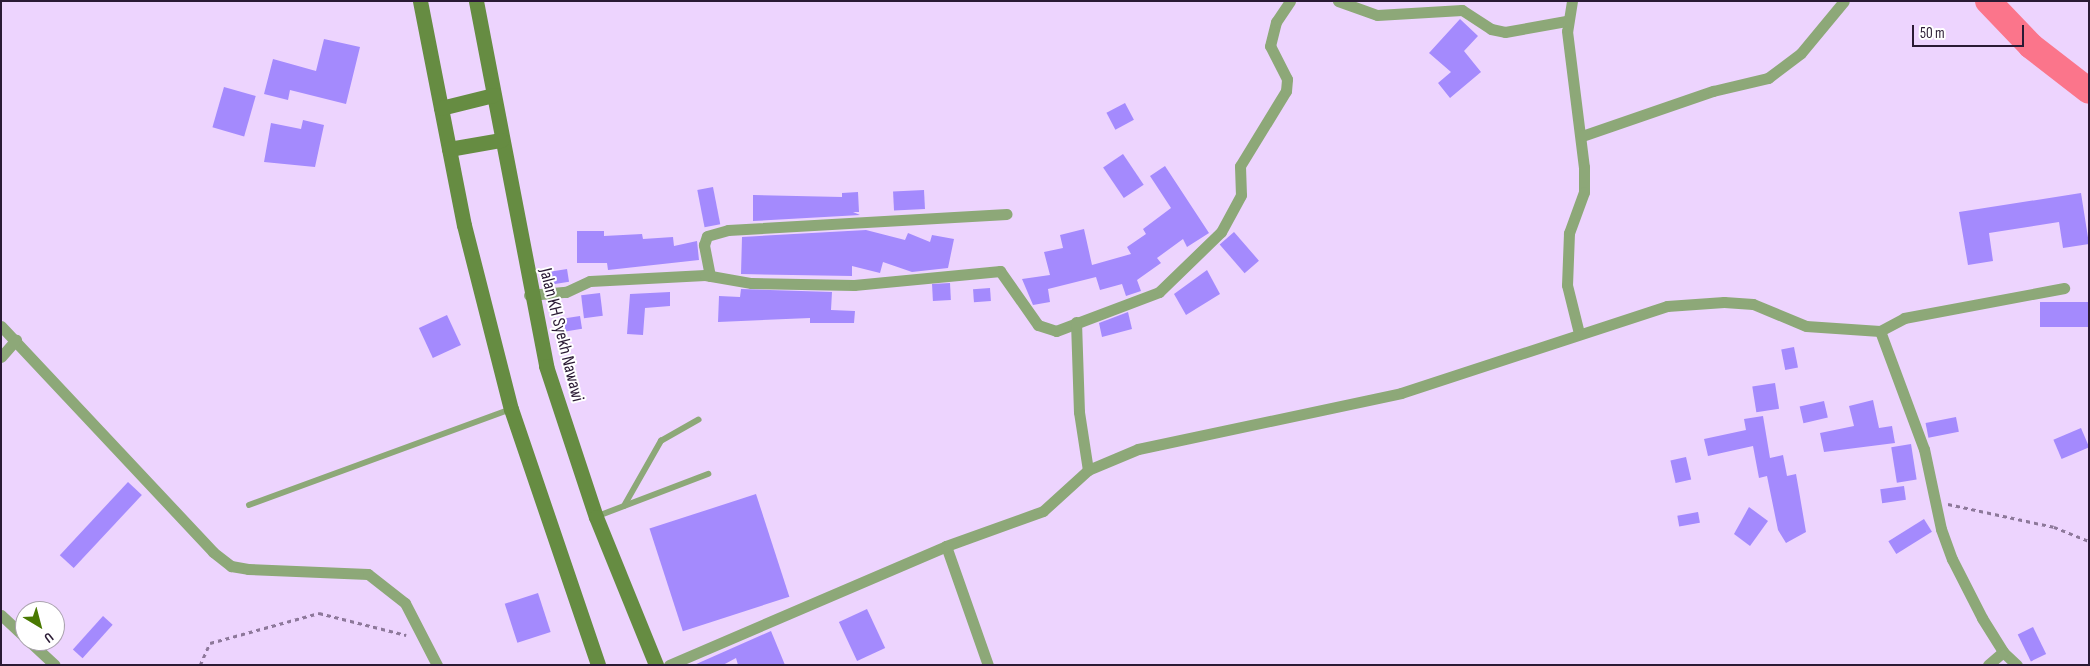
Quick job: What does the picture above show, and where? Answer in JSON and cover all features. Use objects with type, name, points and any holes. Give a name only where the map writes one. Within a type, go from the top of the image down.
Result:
[{"type":"main road","points":[[420,1],[449,150],[511,409],[598,665]]},
{"type":"main road","name":"Jalan KH Syekh Nawawi","points":[[476,1],[529,295],[546,366],[596,517],[656,665]]},
{"type":"main road","points":[[441,108],[492,94]]},
{"type":"main road","points":[[449,150],[501,140]]},
{"type":"street","points":[[529,295],[566,292],[590,281],[710,276],[751,284],[854,284],[1000,271],[1038,325],[1056,330],[1159,292],[1221,232],[1241,195],[1240,166],[1286,90],[1287,79],[1270,46],[1276,22],[1290,1]]},
{"type":"street","points":[[1338,1],[1376,15],[1462,10],[1491,29],[1505,32],[1566,21]]},
{"type":"street","points":[[1572,1],[1566,21],[1582,136],[1584,192],[1570,233],[1567,284],[1579,333]]},
{"type":"street","points":[[1582,136],[1713,91],[1768,78],[1801,52],[1844,1]]},
{"type":"street","points":[[710,276],[704,246],[707,236],[728,230],[1007,214]]},
{"type":"street","points":[[669,665],[946,546],[1043,511],[1088,470],[1138,449],[1401,393],[1579,333],[1667,306],[1724,302],[1753,304],[1806,326],[1880,331],[1904,318],[2064,288]]},
{"type":"street","points":[[1076,322],[1079,412],[1088,470]]},
{"type":"street","points":[[1,326],[16,340],[183,523],[231,566],[368,574],[405,604],[437,665]]},
{"type":"street","points":[[1880,331],[1924,449],[1952,559],[2003,652],[2017,665]]},
{"type":"street","points":[[1,357],[16,340]]},
{"type":"street","points":[[946,546],[988,665]]},
{"type":"street","points":[[1,616],[15,628]]},
{"type":"street","points":[[40,651],[55,665]]},
{"type":"street","points":[[1988,665],[2003,652]]},
{"type":"lane","points":[[249,505],[511,409]]},
{"type":"lane","points":[[624,506],[661,441],[698,420]]},
{"type":"lane","points":[[596,517],[708,474]]},
{"type":"path","points":[[1936,502],[2010,516],[2089,541]]},
{"type":"path","points":[[200,665],[210,642],[319,613],[425,639]]},
{"type":"building","points":[[1460,19],[1478,36],[1464,51],[1481,72],[1450,98],[1438,83],[1451,72],[1429,53]]},
{"type":"building","points":[[324,39],[360,47],[346,104],[290,90],[288,100],[264,94],[273,59],[316,71]]},
{"type":"building","points":[[224,87],[256,96],[244,136],[212,127]]},
{"type":"building","points":[[1125,103],[1134,120],[1115,130],[1106,113]]},
{"type":"building","points":[[303,120],[324,125],[315,167],[264,162],[271,123],[301,129]]},
{"type":"building","points":[[1123,154],[1144,185],[1124,198],[1103,167]]},
{"type":"building","points":[[1165,166],[1209,233],[1187,247],[1183,239],[1157,258],[1161,263],[1137,280],[1141,291],[1126,296],[1122,284],[1100,290],[1096,277],[1048,289],[1050,302],[1033,305],[1022,279],[1050,275],[1044,252],[1063,248],[1060,235],[1084,229],[1092,265],[1131,254],[1127,247],[1146,234],[1143,229],[1171,208],[1150,176]]},
{"type":"building","points":[[713,187],[720,224],[705,227],[697,190]]},
{"type":"building","points":[[924,190],[925,209],[894,211],[893,192]]},
{"type":"building","points":[[858,192],[859,212],[853,212],[860,215],[753,221],[753,195],[842,197],[842,193]]},
{"type":"building","points":[[2081,193],[2089,244],[2063,248],[2059,222],[1989,233],[1993,261],[1968,265],[1959,212]]},
{"type":"building","points":[[866,230],[905,240],[908,233],[930,242],[932,235],[954,239],[948,268],[912,272],[883,262],[880,273],[852,266],[852,276],[741,274],[742,237]]},
{"type":"building","points":[[577,231],[604,231],[604,236],[642,234],[643,239],[673,237],[674,246],[697,241],[699,260],[608,270],[607,263],[577,263]]},
{"type":"building","points":[[1234,232],[1259,261],[1245,273],[1220,244]]},
{"type":"building","points":[[567,269],[569,282],[550,285],[548,272]]},
{"type":"building","points":[[1207,270],[1220,294],[1186,315],[1174,294]]},
{"type":"building","points":[[950,283],[951,300],[933,301],[932,284]]},
{"type":"building","points":[[990,288],[991,301],[974,302],[973,289]]},
{"type":"building","points":[[741,289],[832,292],[831,310],[855,311],[854,323],[810,323],[810,318],[718,322],[719,296],[740,297]]},
{"type":"building","points":[[670,292],[670,306],[645,308],[643,335],[627,334],[630,294]]},
{"type":"building","points":[[600,293],[603,316],[584,318],[581,295]]},
{"type":"building","points":[[2040,302],[2089,302],[2089,327],[2040,327]]},
{"type":"building","points":[[1128,312],[1132,329],[1102,337],[1099,323]]},
{"type":"building","points":[[447,315],[461,345],[433,358],[419,328]]},
{"type":"building","points":[[580,316],[582,329],[559,332],[557,320]]},
{"type":"building","points":[[1794,347],[1798,368],[1785,370],[1781,349]]},
{"type":"building","points":[[1775,383],[1779,409],[1756,412],[1752,387]]},
{"type":"building","points":[[1873,400],[1879,428],[1892,426],[1895,443],[1824,452],[1820,433],[1854,426],[1849,406]]},
{"type":"building","points":[[1824,401],[1828,418],[1803,423],[1800,407]]},
{"type":"building","points":[[1763,416],[1770,458],[1783,455],[1787,476],[1796,474],[1806,532],[1786,543],[1778,530],[1767,476],[1759,478],[1753,446],[1708,456],[1704,439],[1746,430],[1744,419]]},
{"type":"building","points":[[1956,417],[1959,432],[1928,438],[1926,423]]},
{"type":"building","points":[[2081,428],[2089,447],[2062,459],[2053,440]]},
{"type":"building","points":[[1911,444],[1917,480],[1897,483],[1891,447]]},
{"type":"building","points":[[1686,457],[1691,479],[1676,483],[1670,461]]},
{"type":"building","points":[[128,482],[142,495],[74,568],[60,555]]},
{"type":"building","points":[[1904,486],[1906,500],[1882,503],[1880,489]]},
{"type":"building","points":[[756,494],[789,597],[683,631],[649,529]]},
{"type":"building","points":[[1749,507],[1768,521],[1750,546],[1734,534]]},
{"type":"building","points":[[1698,512],[1700,523],[1679,526],[1677,516]]},
{"type":"building","points":[[1924,519],[1932,532],[1896,554],[1888,541]]},
{"type":"building","points":[[538,593],[551,632],[517,643],[505,604]]},
{"type":"building","points":[[867,609],[885,648],[857,661],[839,622]]},
{"type":"building","points":[[103,616],[113,625],[83,658],[73,649]]},
{"type":"building","points":[[2033,627],[2046,654],[2031,661],[2018,634]]},
{"type":"building","points":[[771,631],[785,665],[738,665],[736,658],[723,665],[694,665]]},
{"type":"waterway","points":[[1988,1],[2031,46],[2089,91]]}]
